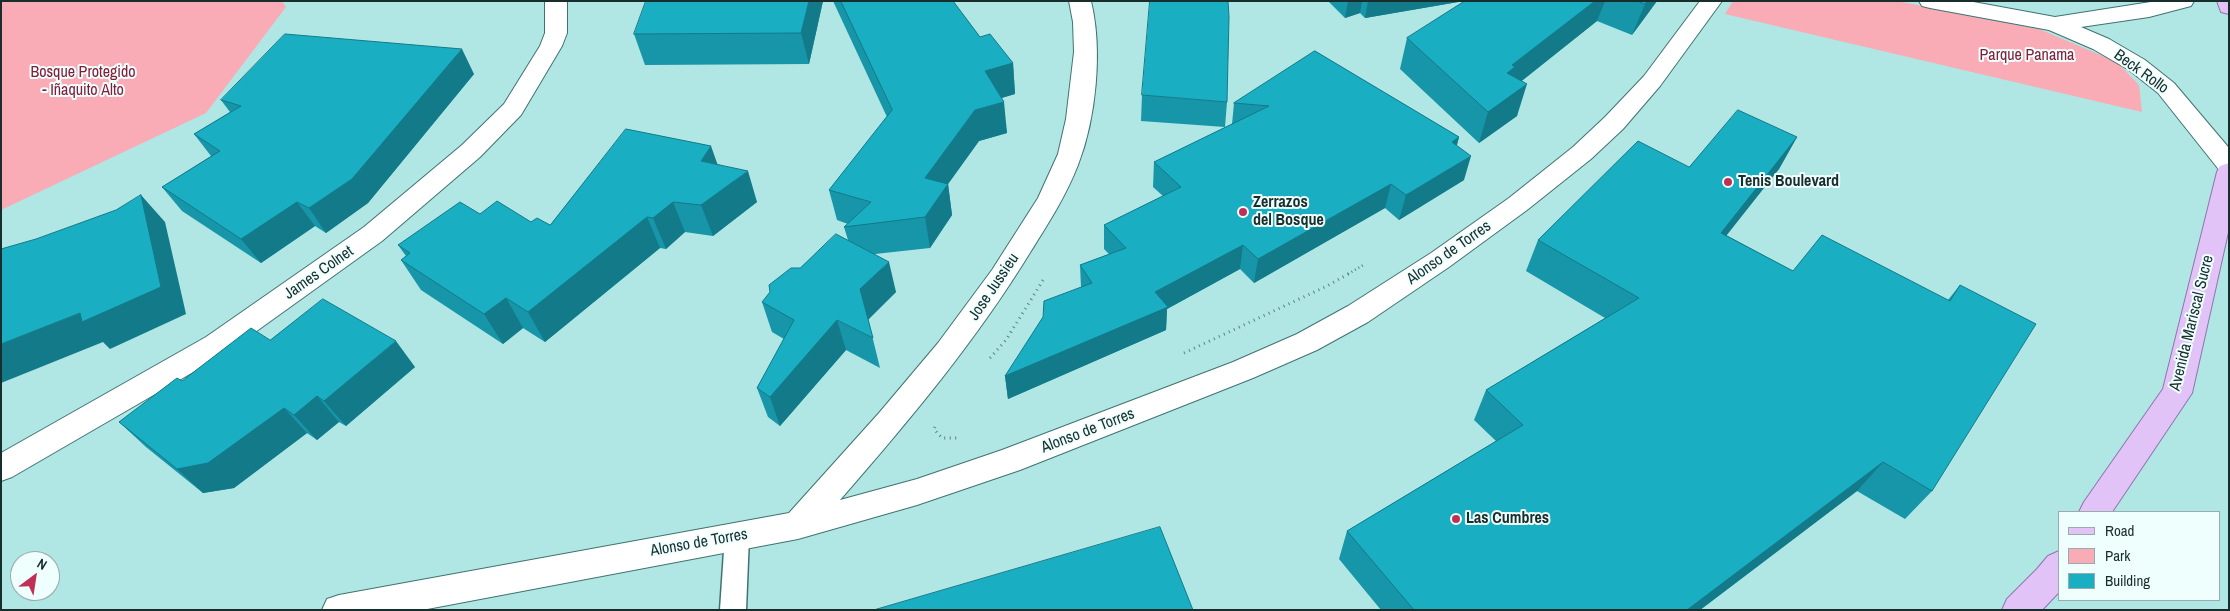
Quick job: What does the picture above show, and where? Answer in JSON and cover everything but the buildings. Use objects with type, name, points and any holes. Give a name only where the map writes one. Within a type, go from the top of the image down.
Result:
[{"type":"main road","points":[[2228,1],[2229,7]]},
{"type":"main road","name":"Avenida Mariscal Sucre","points":[[2097,511],[2177,393],[2229,172]]},
{"type":"main road","points":[[2019,610],[2049,580],[2058,567]]},
{"type":"street","name":"James Colnet","points":[[1,468],[216,345],[347,254],[471,151],[513,109],[551,46],[556,32],[556,1]]},
{"type":"street","name":"Jose Jussieu","points":[[798,525],[915,392],[971,323],[1006,273],[1046,206],[1069,155],[1077,127],[1086,56],[1086,32],[1080,1]]},
{"type":"street","name":"Alonso de Torres","points":[[339,610],[798,525],[918,492],[1081,434],[1243,370],[1307,342],[1358,314],[1440,260],[1518,204],[1582,153],[1652,81],[1711,1]]},
{"type":"street","name":"Beck Rollo","points":[[1930,1],[2055,24],[2101,44],[2137,65],[2166,88],[2229,165]]},
{"type":"street","name":"Beck Rollo","points":[[2055,24],[2149,10],[2183,1]]},
{"type":"lane","points":[[733,610],[737,536]]},
{"type":"path","points":[[1176,356],[1327,286],[1370,261]]},
{"type":"path","points":[[942,438],[962,438]]},
{"type":"green space","name":"Bosque Protegido - Iñaquito Alto","points":[[1,1],[282,1],[286,7],[206,113],[1,210]]},
{"type":"green space","name":"Parque Panama","points":[[1733,1],[1897,1],[2039,29],[2117,62],[2139,85],[2142,112],[1725,14]]},
{"type":"place","name":"Tenis Boulevard","points":[[1728,182]]},
{"type":"place","name":"Zerrazos del Bosque","points":[[1243,212]]},
{"type":"place","name":"Las Cumbres","points":[[1456,519]]}]
